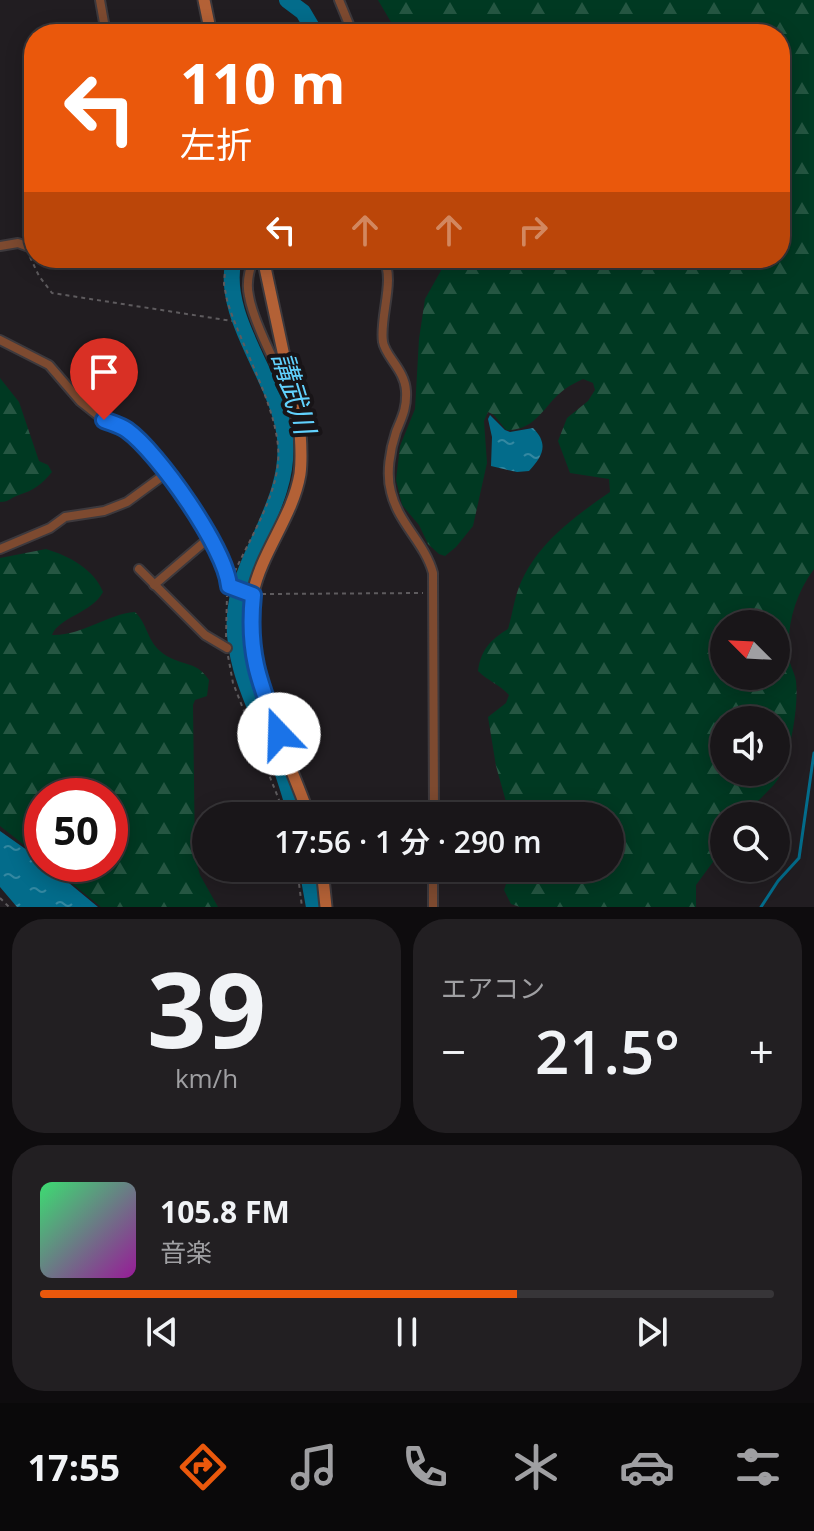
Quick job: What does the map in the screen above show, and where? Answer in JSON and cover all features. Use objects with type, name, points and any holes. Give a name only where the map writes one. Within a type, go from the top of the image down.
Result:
[{"type":"main road","points":[[204,0],[209,24]]},
{"type":"main road","points":[[265,268],[300,431],[300,475],[248,594],[250,640],[260,685],[304,802]]},
{"type":"main road","points":[[323,882],[326,907]]},
{"type":"street","points":[[100,0],[104,24]]},
{"type":"street","points":[[339,0],[349,24]]},
{"type":"street","points":[[0,246],[24,245]]},
{"type":"street","points":[[251,268],[249,298],[274,363],[283,378],[291,384]]},
{"type":"street","points":[[387,268],[383,344],[397,364],[406,387],[407,407],[396,431],[388,479],[396,508],[430,561],[434,592],[434,802]]},
{"type":"street","points":[[0,340],[49,365],[80,401],[104,420],[126,429],[168,472],[209,538],[228,575],[230,587],[248,594]]},
{"type":"street","points":[[0,549],[50,528],[65,517],[104,511],[127,502],[168,472]]},
{"type":"street","points":[[154,585],[209,538]]},
{"type":"street","points":[[139,569],[205,635],[227,648]]},
{"type":"street","points":[[433,882],[433,907]]},
{"type":"path","points":[[36,268],[52,293],[234,321]]},
{"type":"path","points":[[225,268],[224,284],[234,321],[268,404],[279,462],[273,486],[230,587],[225,625],[227,648],[233,683],[278,802]]},
{"type":"path","points":[[248,594],[434,592]]},
{"type":"path","points":[[299,882],[302,907]]},
{"type":"path","points":[[0,898],[9,907]]},
{"type":"green space","points":[[378,0],[814,0],[814,569],[801,590],[790,626],[790,610],[710,610],[710,690],[790,690],[790,663],[796,681],[795,717],[790,745],[790,706],[710,706],[710,786],[772,786],[757,802],[710,802],[710,866],[696,885],[696,907],[520,907],[511,904],[504,890],[507,882],[624,882],[624,802],[506,802],[488,717],[506,703],[509,695],[478,671],[487,646],[508,629],[519,587],[535,558],[557,533],[610,492],[609,479],[570,473],[558,441],[567,418],[588,401],[595,390],[593,383],[583,379],[569,386],[533,421],[517,429],[506,430],[488,412],[484,421],[487,463],[473,526],[456,547],[445,556],[439,554],[428,544],[419,525],[402,505],[396,480],[400,446],[415,409],[425,299],[442,268],[790,268],[790,24],[392,24]]},
{"type":"green space","points":[[0,378],[19,402],[39,461],[48,465],[52,472],[33,489],[0,502]]},
{"type":"green space","points":[[46,549],[80,564],[99,584],[103,592],[98,599],[61,624],[52,635],[74,632],[135,612],[160,651],[193,666],[209,680],[207,696],[195,700],[193,705],[192,882],[204,882],[218,907],[101,907],[70,882],[128,882],[128,778],[24,778],[24,845],[0,826],[0,558]]},
{"type":"water","points":[[490,415],[510,432],[533,428],[538,434],[542,450],[529,471],[517,472],[491,466]]},
{"type":"water","points":[[0,831],[24,848],[24,882],[68,882],[98,907],[17,907],[0,887]]},
{"type":"waterway","name":"講武川","points":[[287,0],[303,12],[310,24]]},
{"type":"waterway","name":"講武川","points":[[233,268],[235,303],[242,326],[272,394],[285,438],[282,480],[237,600],[236,642],[246,684],[282,769],[292,802]]},
{"type":"waterway","points":[[761,907],[778,881],[799,858],[814,753]]},
{"type":"waterway","name":"講武川","points":[[310,882],[314,907]]},
{"type":"route","points":[[104,420],[126,429],[168,472],[215,548],[228,575],[229,586],[253,595],[250,625],[252,652],[260,685],[279,734]]}]
